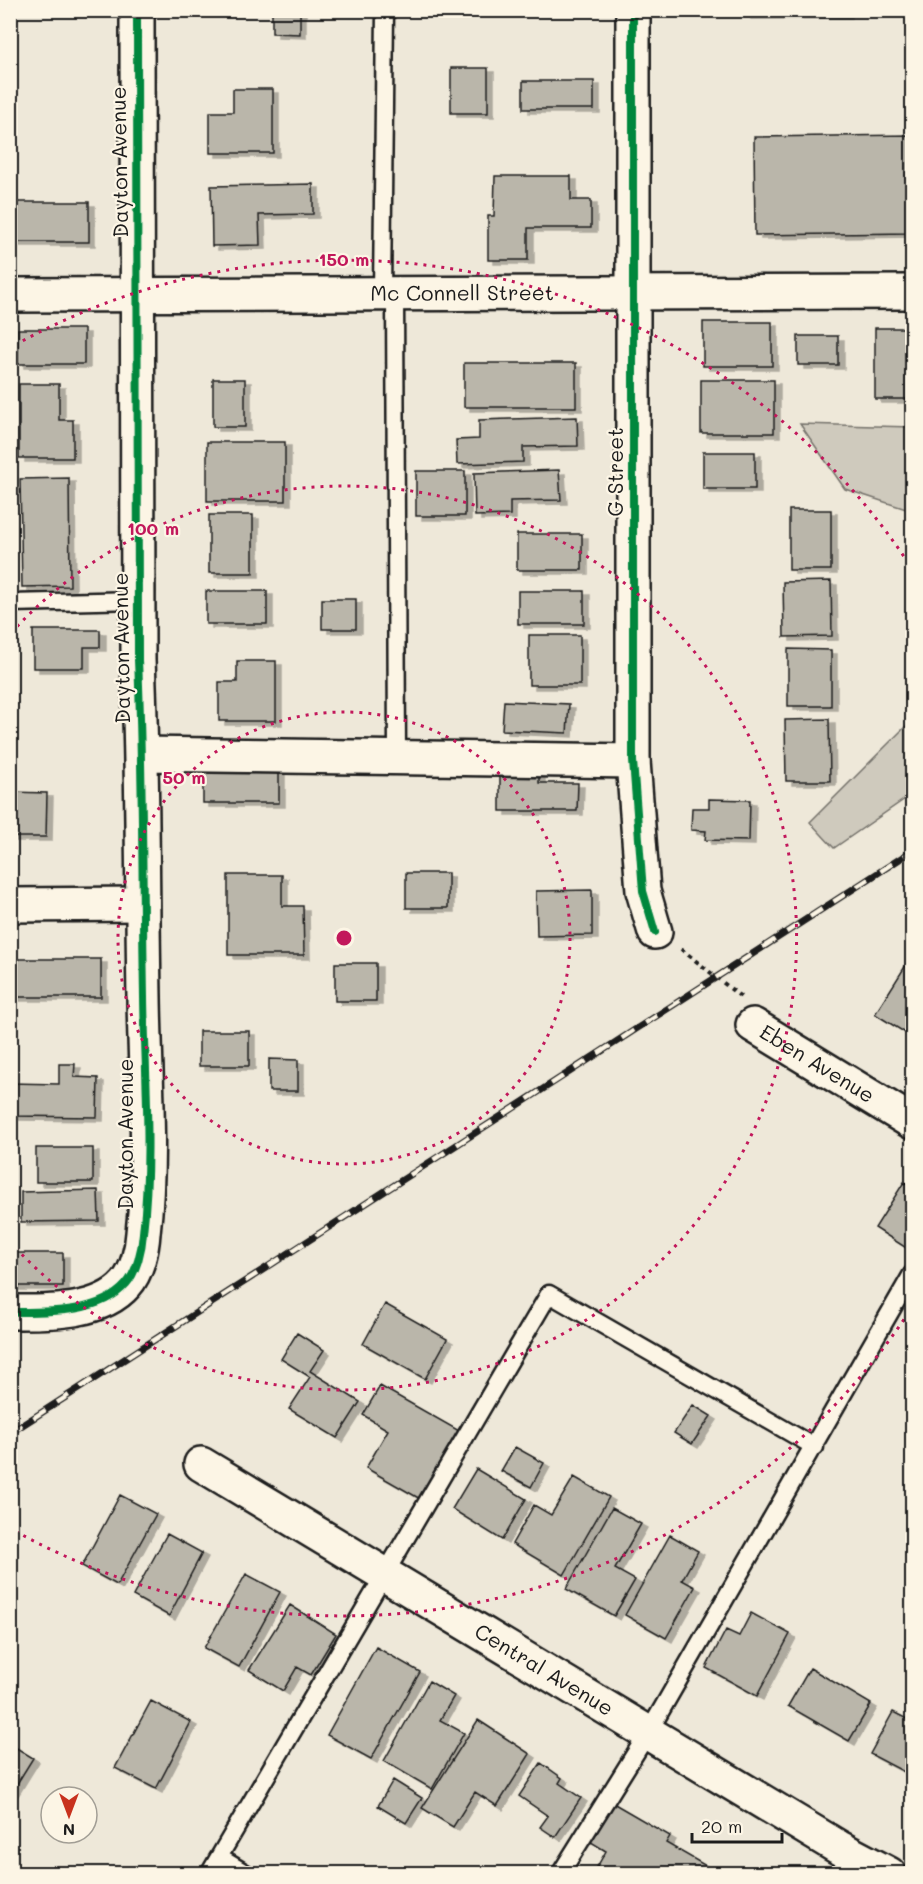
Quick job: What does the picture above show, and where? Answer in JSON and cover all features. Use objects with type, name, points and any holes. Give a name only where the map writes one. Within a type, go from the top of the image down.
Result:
[{"type":"street","name":"Dayton Avenue","points":[[10,1312],[90,1306],[111,1298],[128,1283],[141,1253],[146,1182],[139,600],[137,10]]},
{"type":"street","name":"G Street","points":[[633,10],[635,293],[633,761],[643,891],[655,932]]},
{"type":"street","name":"Mc Connell Street","points":[[10,295],[912,291]]},
{"type":"street","points":[[142,754],[633,761]]},
{"type":"street","points":[[10,905],[142,904]]},
{"type":"street","name":"Eben Avenue","points":[[753,1025],[912,1122]]},
{"type":"street","name":"Central Avenue","points":[[201,1464],[648,1733],[889,1874]]},
{"type":"lane","points":[[385,10],[397,758]]},
{"type":"lane","points":[[10,603],[139,600]]},
{"type":"lane","points":[[560,1874],[648,1733],[815,1447],[912,1274]]},
{"type":"lane","points":[[209,1874],[549,1294],[815,1447]]},
{"type":"lane","points":[[219,1857],[247,1874]]},
{"type":"path","points":[[655,932],[752,1005],[753,1025]]},
{"type":"shaded area","points":[[800,424],[912,427],[912,511],[845,489]]},
{"type":"shaded area","points":[[912,720],[912,794],[834,848],[810,822]]},
{"type":"building","points":[[272,10],[300,10],[300,34],[272,33]]},
{"type":"building","points":[[745,10],[846,10],[846,14],[745,15]]},
{"type":"building","points":[[451,68],[488,68],[488,113],[451,113]]},
{"type":"building","points":[[523,81],[594,81],[594,109],[523,109]]},
{"type":"building","points":[[233,89],[273,89],[273,153],[210,153],[210,112],[233,112]]},
{"type":"building","points":[[912,135],[912,233],[755,235],[754,137]]},
{"type":"building","points":[[495,176],[571,176],[571,200],[591,200],[591,228],[528,228],[528,260],[488,260],[488,216],[494,216]]},
{"type":"building","points":[[313,184],[313,214],[259,215],[260,245],[212,246],[211,186]]},
{"type":"building","points":[[10,202],[89,202],[89,242],[10,242]]},
{"type":"building","points":[[703,322],[772,322],[772,366],[703,366]]},
{"type":"building","points":[[875,328],[911,328],[911,399],[875,399]]},
{"type":"building","points":[[18,329],[84,329],[84,364],[18,364]]},
{"type":"building","points":[[798,336],[838,336],[838,365],[798,365]]},
{"type":"building","points":[[464,363],[576,363],[576,407],[464,407]]},
{"type":"building","points":[[213,379],[245,379],[245,427],[213,427]]},
{"type":"building","points":[[701,380],[774,380],[774,433],[701,433]]},
{"type":"building","points":[[19,384],[59,384],[59,420],[73,420],[73,458],[19,458]]},
{"type":"building","points":[[577,417],[578,446],[523,447],[523,462],[457,464],[456,440],[479,439],[479,420]]},
{"type":"building","points":[[207,442],[285,442],[285,501],[207,501]]},
{"type":"building","points":[[703,452],[755,452],[755,489],[703,489]]},
{"type":"building","points":[[559,470],[561,500],[510,501],[510,515],[475,516],[474,473]]},
{"type":"building","points":[[416,471],[465,471],[465,516],[416,516]]},
{"type":"building","points":[[69,478],[70,586],[22,587],[20,479]]},
{"type":"building","points":[[789,510],[831,510],[831,570],[789,570]]},
{"type":"building","points":[[209,515],[253,515],[253,573],[209,573]]},
{"type":"building","points":[[517,534],[582,534],[582,570],[517,570]]},
{"type":"building","points":[[831,581],[832,636],[784,637],[783,582]]},
{"type":"building","points":[[206,591],[267,591],[267,624],[206,624]]},
{"type":"building","points":[[518,591],[584,591],[584,624],[518,624]]},
{"type":"building","points":[[322,599],[356,599],[356,629],[322,629]]},
{"type":"building","points":[[33,630],[100,630],[100,647],[84,647],[84,668],[33,668]]},
{"type":"building","points":[[529,635],[580,635],[580,685],[529,685]]},
{"type":"building","points":[[788,649],[831,650],[831,706],[788,706]]},
{"type":"building","points":[[237,661],[276,661],[276,721],[219,721],[219,682],[237,682]]},
{"type":"building","points":[[504,701],[569,704],[567,733],[502,730]]},
{"type":"building","points":[[829,719],[830,781],[786,781],[785,720]]},
{"type":"building","points":[[203,768],[279,768],[279,803],[203,803]]},
{"type":"building","points":[[500,773],[539,774],[539,783],[578,783],[577,811],[500,811]]},
{"type":"building","points":[[10,792],[47,793],[46,837],[10,837]]},
{"type":"building","points":[[709,799],[750,800],[749,841],[705,840],[706,831],[691,830],[692,808],[709,808]]},
{"type":"building","points":[[406,873],[448,873],[448,908],[406,908]]},
{"type":"building","points":[[228,875],[282,875],[282,906],[303,906],[304,955],[228,955]]},
{"type":"building","points":[[592,890],[592,935],[537,936],[536,891]]},
{"type":"building","points":[[10,959],[101,959],[101,997],[10,997]]},
{"type":"building","points":[[335,963],[376,963],[376,1001],[335,1001]]},
{"type":"building","points":[[906,965],[912,969],[912,1037],[875,1014]]},
{"type":"building","points":[[199,1031],[249,1031],[249,1066],[199,1066]]},
{"type":"building","points":[[269,1059],[298,1060],[298,1091],[269,1091]]},
{"type":"building","points":[[59,1064],[75,1064],[74,1077],[98,1078],[97,1117],[10,1116],[10,1083],[59,1084]]},
{"type":"building","points":[[36,1148],[93,1148],[93,1182],[36,1182]]},
{"type":"building","points":[[904,1182],[912,1187],[911,1251],[875,1228]]},
{"type":"building","points":[[98,1190],[99,1221],[21,1222],[21,1192]]},
{"type":"building","points":[[10,1253],[63,1253],[63,1286],[10,1286]]},
{"type":"building","points":[[385,1304],[447,1339],[425,1379],[363,1344]]},
{"type":"building","points":[[297,1333],[324,1350],[310,1371],[360,1402],[337,1438],[289,1409],[310,1377],[281,1359]]},
{"type":"building","points":[[380,1386],[461,1432],[422,1500],[366,1468],[388,1430],[363,1415]]},
{"type":"building","points":[[693,1405],[711,1416],[692,1444],[674,1433]]},
{"type":"building","points":[[515,1447],[544,1463],[531,1487],[501,1471]]},
{"type":"building","points":[[476,1469],[526,1499],[502,1540],[452,1509]]},
{"type":"building","points":[[574,1477],[609,1497],[564,1575],[512,1544],[534,1505],[551,1515]]},
{"type":"building","points":[[120,1495],[156,1514],[117,1585],[82,1566]]},
{"type":"building","points":[[612,1508],[641,1524],[615,1569],[635,1580],[614,1616],[566,1589]]},
{"type":"building","points":[[167,1534],[202,1553],[169,1616],[133,1596]]},
{"type":"building","points":[[670,1535],[698,1551],[682,1580],[695,1587],[666,1638],[625,1615]]},
{"type":"building","points":[[246,1574],[280,1592],[239,1667],[204,1648]]},
{"type":"building","points":[[290,1605],[336,1634],[311,1675],[297,1667],[283,1691],[249,1670]]},
{"type":"building","points":[[751,1613],[790,1634],[757,1696],[706,1668],[726,1630],[739,1636]]},
{"type":"building","points":[[376,1647],[420,1672],[371,1759],[327,1735]]},
{"type":"building","points":[[810,1668],[871,1704],[849,1741],[788,1706]]},
{"type":"building","points":[[429,1681],[454,1696],[440,1720],[464,1733],[432,1789],[384,1761]]},
{"type":"building","points":[[151,1701],[191,1722],[156,1789],[115,1768]]},
{"type":"building","points":[[893,1712],[909,1720],[912,1714],[912,1776],[870,1754]]},
{"type":"building","points":[[478,1720],[530,1754],[497,1806],[475,1792],[453,1827],[422,1808]]},
{"type":"building","points":[[10,1744],[33,1758],[10,1795]]},
{"type":"building","points":[[541,1763],[562,1778],[559,1783],[581,1798],[555,1837],[540,1827],[548,1816],[519,1796]]},
{"type":"building","points":[[393,1780],[422,1798],[406,1823],[378,1806]]},
{"type":"building","points":[[613,1803],[670,1836],[666,1843],[720,1874],[593,1874],[606,1851],[591,1842]]},
{"type":"railway","points":[[10,1433],[912,851]]},
{"type":"cycle path","points":[[10,1312],[72,1309],[88,1306],[115,1294],[130,1279],[138,1260],[146,1204],[148,1145],[138,660],[137,10]]},
{"type":"cycle path","points":[[633,10],[633,761],[643,891],[655,932]]}]
